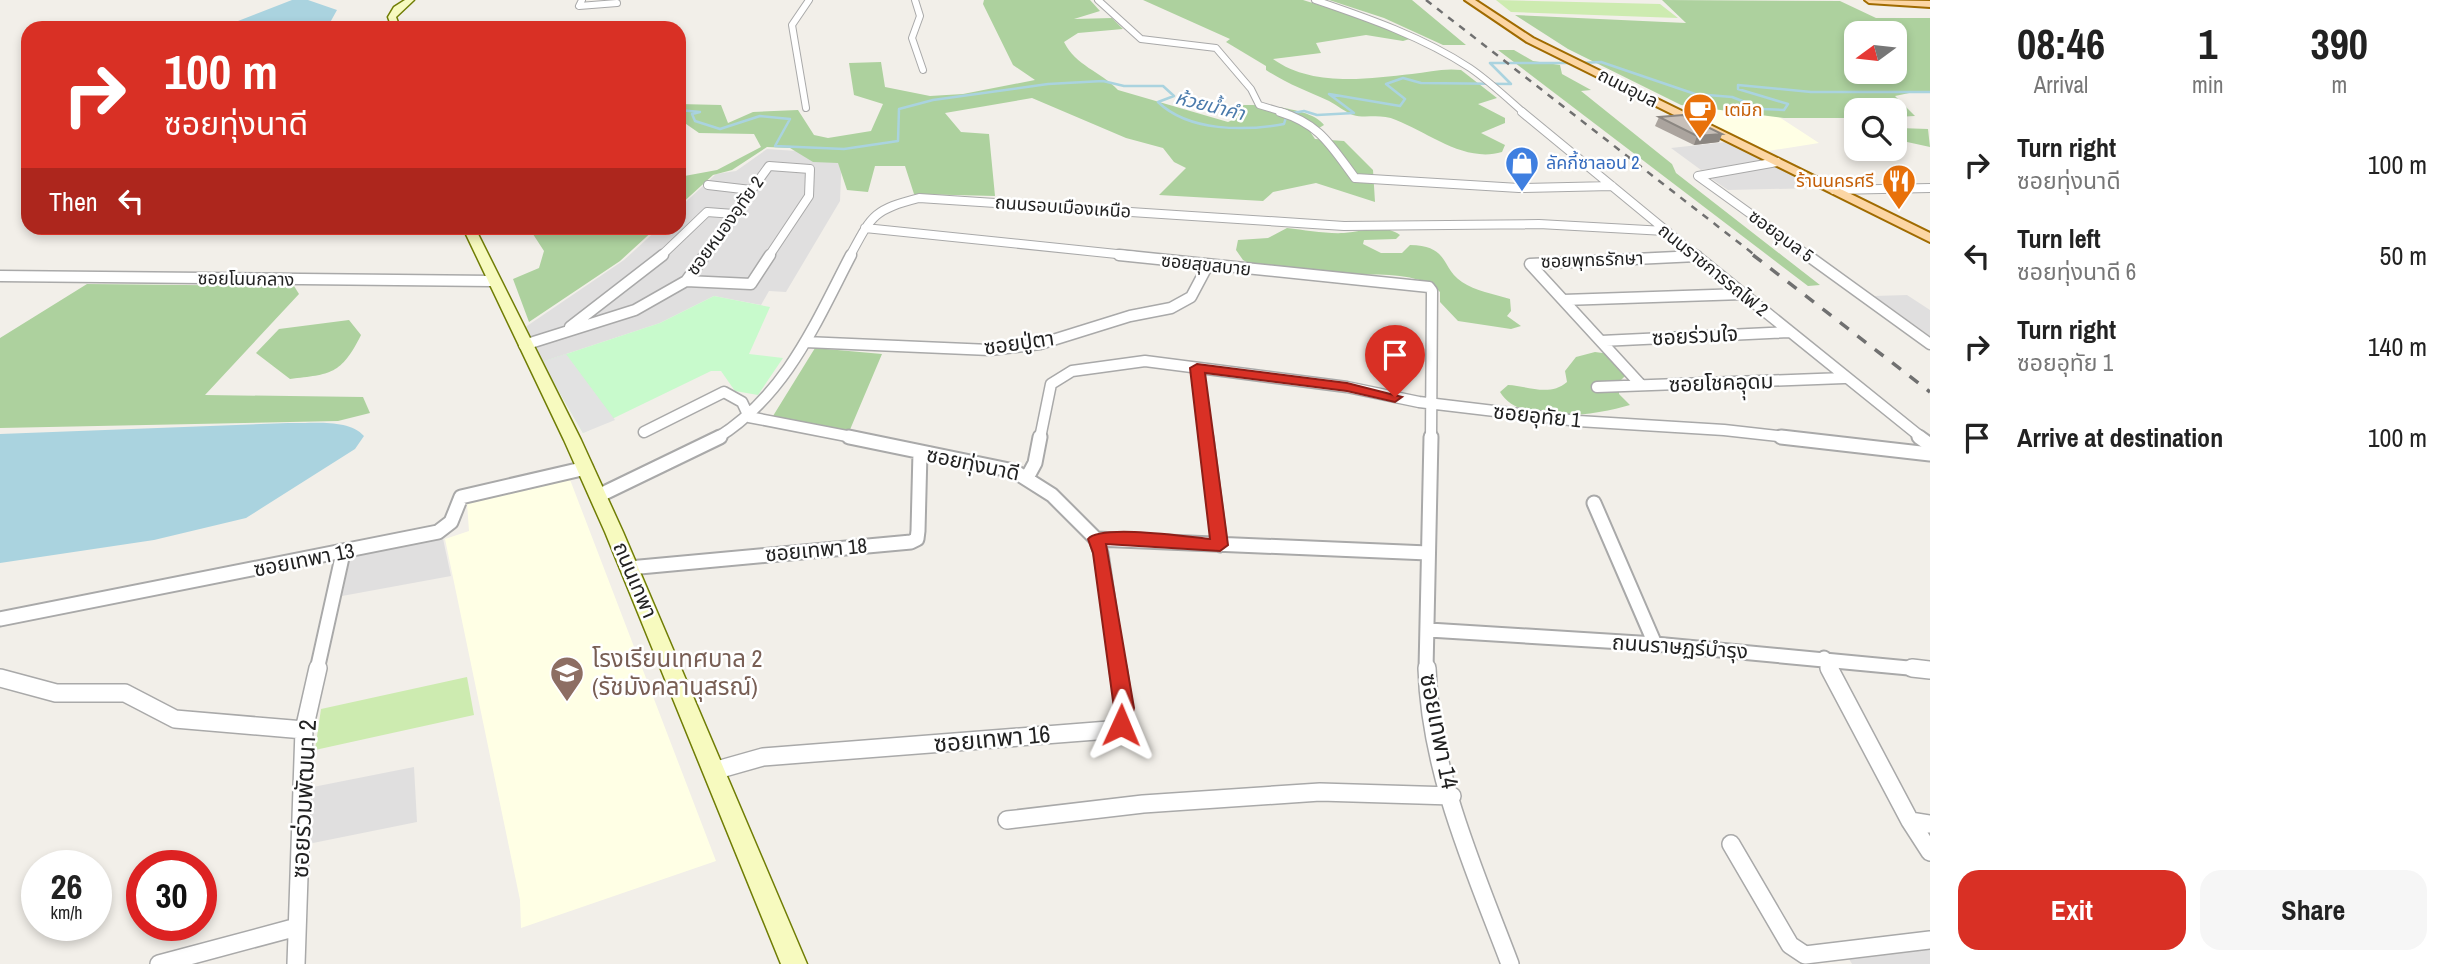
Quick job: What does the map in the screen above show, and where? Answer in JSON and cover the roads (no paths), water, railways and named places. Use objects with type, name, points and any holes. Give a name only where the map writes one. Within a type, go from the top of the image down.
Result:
[{"type":"main road","points":[[1469,0],[1496,21],[1571,58]]},
{"type":"main road","name":"ถนนอุบล","points":[[1483,0],[1511,21],[1571,58],[1930,238]]},
{"type":"main road","points":[[1869,0],[1930,4]]},
{"type":"street","points":[[393,21],[394,12],[410,0]]},
{"type":"street","points":[[582,0],[579,6],[617,3]]},
{"type":"street","points":[[806,108],[800,83],[800,51],[792,25],[809,0]]},
{"type":"street","points":[[915,0],[920,16],[912,38],[923,70]]},
{"type":"street","points":[[1098,0],[1141,39],[1216,48],[1251,89],[1254,99],[1275,111],[1298,117],[1320,131],[1355,178],[1519,188],[1612,186]]},
{"type":"street","name":"ถนนราชการรถไฟ 2","points":[[1315,0],[1377,20],[1429,42],[1489,82],[1665,231],[1930,445]]},
{"type":"street","name":"ซอยอุบล 5","points":[[1777,162],[1698,174],[1702,180],[1930,344]]},
{"type":"street","name":"ซอยหนองอุทัย 2","points":[[524,345],[635,310],[686,281],[769,166],[810,169],[809,196],[751,284],[686,281]]},
{"type":"street","points":[[708,185],[751,190]]},
{"type":"street","points":[[1834,191],[1930,188]]},
{"type":"street","name":"ถนนรอบเมืองเหนือ","points":[[598,496],[705,444],[749,417],[777,386],[805,342],[873,216],[886,207],[919,198],[1344,226],[1539,224],[1665,231]]},
{"type":"street","points":[[686,232],[707,212],[734,214]]},
{"type":"street","name":"ซอยสุขสบาย","points":[[865,228],[1429,287],[1432,291],[1430,404]]},
{"type":"street","name":"ถนนเทพา","points":[[472,235],[492,281],[586,468],[717,770],[794,964]]},
{"type":"street","points":[[564,332],[651,266],[683,235]]},
{"type":"street","name":"ซอยพุทธรักษา","points":[[1563,300],[1530,264],[1697,257]]},
{"type":"street","name":"ซอยปู่ตา","points":[[805,342],[990,350],[1040,344],[1130,316],[1171,308],[1191,297],[1208,265]]},
{"type":"street","name":"ซอยโนนกลาง","points":[[1,277],[492,281]]},
{"type":"street","points":[[1563,300],[1743,294]]},
{"type":"street","points":[[1563,300],[1642,386]]},
{"type":"street","name":"ซอยร่วมใจ","points":[[1601,341],[1789,332]]},
{"type":"street","name":"ซอยอุทัย 1","points":[[1028,476],[1035,463],[1051,383],[1072,371],[1145,361],[1347,387],[1430,404],[1578,421],[1724,430],[1930,454]]},
{"type":"street","points":[[1197,368],[1220,545]]},
{"type":"street","name":"ซอยโชคอุุดม","points":[[1597,387],[1844,378]]},
{"type":"street","points":[[644,432],[724,392],[742,402],[749,417]]},
{"type":"street","name":"ซอยเทพา 14","points":[[1430,404],[1429,629],[1425,657],[1427,689],[1472,867],[1510,964]]},
{"type":"street","name":"ซอยทุ่งนาดี","points":[[749,417],[996,466],[1028,476],[1042,484],[1096,539]]},
{"type":"street","name":"ซอยเทพา 18","points":[[629,568],[911,542],[918,531],[920,452]]},
{"type":"street","name":"ซอยเทพา 13","points":[[0,619],[343,553],[447,528],[461,497],[586,468]]},
{"type":"street","points":[[1594,503],[1655,644]]},
{"type":"street","points":[[1096,539],[1428,553]]},
{"type":"street","name":"ซอยเทพา 16","points":[[717,770],[763,757],[1109,730],[1121,725],[1124,708],[1101,553],[1096,539]]},
{"type":"street","name":"ซอยร่วมพัฒนา 2","points":[[296,964],[304,730],[343,553]]},
{"type":"street","name":"ถนนราษฏร์บำรุง","points":[[1429,629],[1655,644],[1930,670]]},
{"type":"street","points":[[1824,658],[1910,821],[1930,852]]},
{"type":"street","points":[[0,678],[56,693],[125,693],[175,719],[304,730]]},
{"type":"street","points":[[1006,820],[1143,804],[1320,792],[1452,796]]},
{"type":"street","points":[[1910,821],[1930,824]]},
{"type":"street","points":[[1731,844],[1790,945],[1805,955],[1930,940]]},
{"type":"street","points":[[159,964],[297,928]]},
{"type":"water","points":[[292,0],[308,0],[337,10],[331,21],[238,21]]},
{"type":"water","points":[[288,423],[339,424],[357,430],[364,436],[355,449],[246,518],[154,540],[0,563],[0,434]]},
{"type":"waterway","name":"ห้วยน้ำคำ","points":[[1580,63],[1601,62],[1695,94],[1732,97],[1763,109],[1784,110],[1788,104],[1738,89],[1738,85],[1811,92],[1930,92]]},
{"type":"waterway","name":"ห้วยน้ำคำ","points":[[686,111],[700,112],[692,114],[695,121],[720,129],[760,116],[790,119],[775,146],[844,149],[898,141],[899,109],[933,100],[1048,84],[1103,81],[1124,86],[1163,86],[1174,96],[1158,102],[1185,119],[1218,127],[1252,128],[1284,124],[1287,114],[1304,111],[1317,115],[1354,113],[1329,94],[1400,106],[1405,99],[1386,84],[1403,78],[1421,83],[1511,84],[1490,63],[1572,63]]},
{"type":"railway","points":[[1426,0],[1756,256]]},
{"type":"railway","points":[[1753,255],[1930,392]]},
{"type":"place","name":"เตมิก","points":[[1700,140]]},
{"type":"place","name":"ลัคกี้ซาลอน 2","points":[[1522,193]]},
{"type":"place","name":"ร้านนครศรี","points":[[1899,211]]},
{"type":"place","name":"โรงเรียนเทศบาล 2 (รัชมังคลานุสรณ์)","points":[[567,703]]}]
